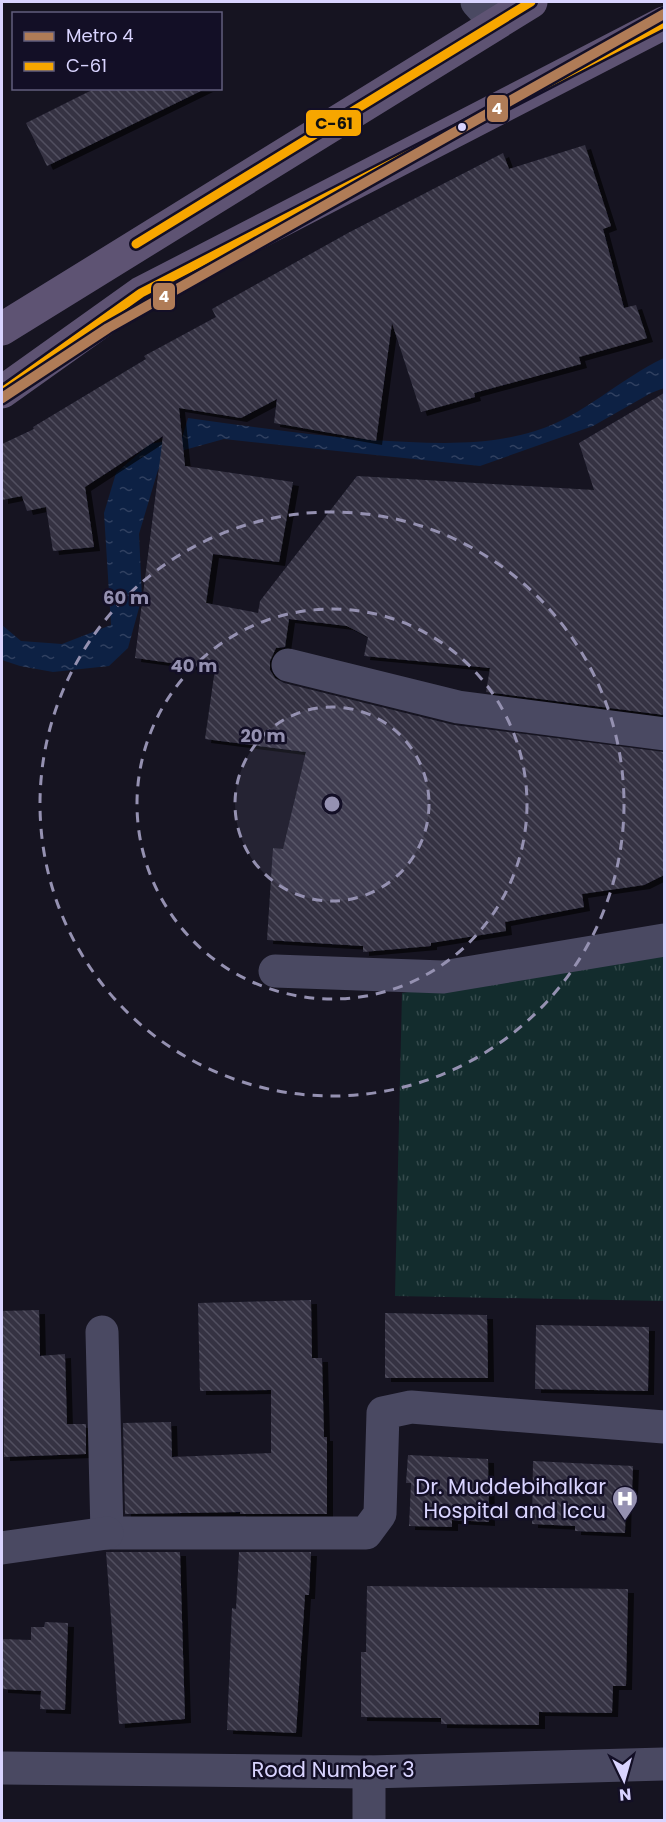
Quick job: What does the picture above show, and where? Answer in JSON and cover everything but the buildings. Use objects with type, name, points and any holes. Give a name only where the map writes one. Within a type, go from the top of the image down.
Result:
[{"type":"main road","points":[[2,329],[128,249],[486,12],[531,2]]},
{"type":"main road","points":[[2,392],[151,287],[664,23]]},
{"type":"main road","points":[[128,249],[151,287]]},
{"type":"street","points":[[288,665],[458,707],[664,734]]},
{"type":"street","points":[[275,971],[444,977],[664,940]]},
{"type":"street","points":[[102,1332],[107,1533]]},
{"type":"street","points":[[2,1548],[107,1533],[366,1533],[380,1514],[383,1413],[411,1407],[664,1427]]},
{"type":"street","name":"Road Number 3","points":[[2,1768],[369,1772],[664,1764]]},
{"type":"street","points":[[369,1772],[369,1821]]},
{"type":"green space","points":[[664,951],[664,1301],[395,1296],[402,993]]},
{"type":"water","points":[[664,358],[664,388],[593,426],[480,466],[224,439],[177,452],[158,470],[139,534],[142,597],[128,648],[109,666],[53,672],[2,660],[2,625],[21,641],[62,644],[111,625],[104,513],[116,473],[150,444],[182,438],[188,418],[298,433],[381,441],[441,443],[488,441],[535,431],[570,416]]},
{"type":"metro line","name":"4","points":[[2,398],[108,328],[664,14]]},
{"type":"transit line","name":"C-61","points":[[136,244],[531,2]]},
{"type":"transit line","name":"C-61","points":[[2,392],[141,293],[664,23]]},
{"type":"place","name":"Dr. Muddebihalkar Hospital and Iccu","points":[[625,1522]]}]
